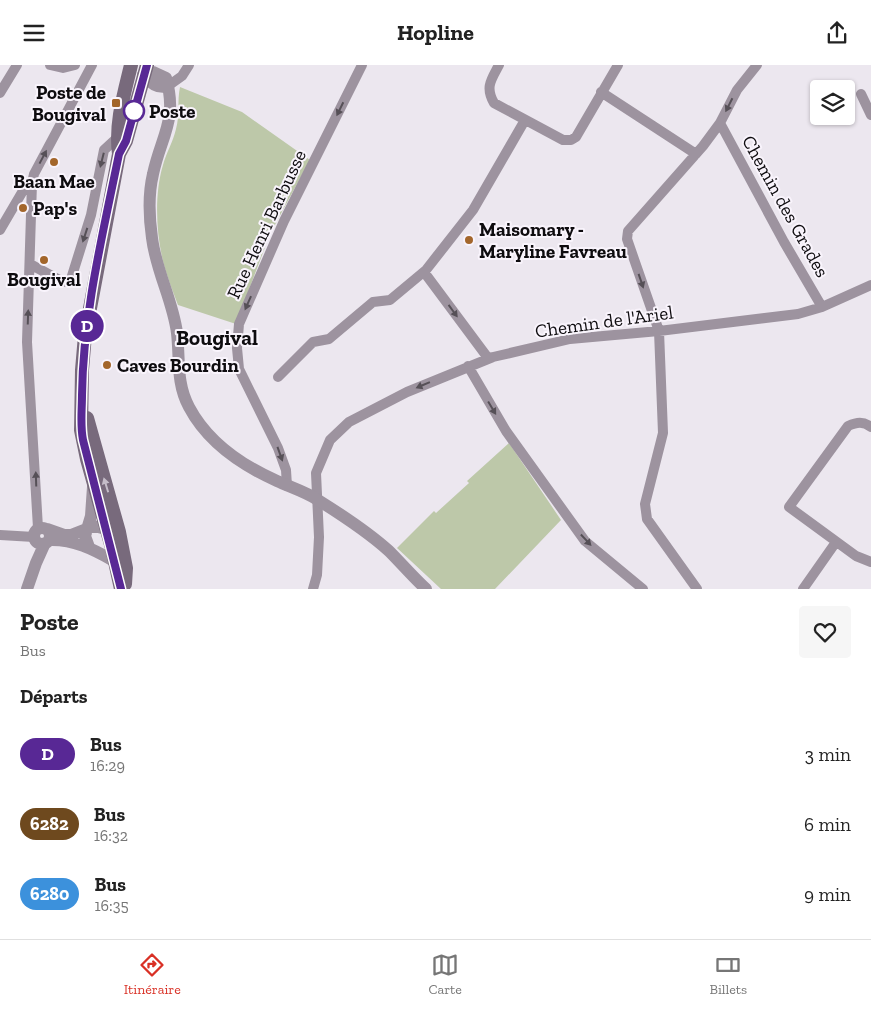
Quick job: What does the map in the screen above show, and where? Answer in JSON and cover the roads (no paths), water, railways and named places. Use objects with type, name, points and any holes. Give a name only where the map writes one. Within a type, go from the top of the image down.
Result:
[{"type":"main road","points":[[119,154],[117,138],[132,65],[145,70],[126,141],[119,154],[85,335],[82,370],[81,430],[108,545],[126,567],[123,589]]},
{"type":"main road","points":[[82,398],[96,454],[108,545]]},
{"type":"street","points":[[0,93],[17,65]]},
{"type":"street","points":[[50,65],[63,68],[76,65]]},
{"type":"street","points":[[27,589],[36,563],[41,536],[27,343],[32,183],[34,173],[92,65]]},
{"type":"street","points":[[145,70],[153,84],[161,88],[168,86],[182,76],[189,65]]},
{"type":"street","name":"Rue Henri Barbusse","points":[[287,486],[286,470],[278,448],[239,369],[237,347],[239,324],[284,221],[362,65]]},
{"type":"street","points":[[499,65],[490,81],[488,93],[494,103],[564,139],[571,140],[576,137],[618,65]]},
{"type":"street","points":[[695,588],[647,519],[645,504],[663,433],[659,331],[626,239],[628,231],[696,154],[720,123],[737,90],[757,65]]},
{"type":"street","points":[[168,86],[171,115],[153,171],[150,210],[156,260],[172,311],[176,333],[180,387],[189,407],[200,424],[227,453],[262,475],[316,498],[388,550],[426,589]]},
{"type":"street","points":[[602,92],[696,154]]},
{"type":"street","points":[[861,94],[871,115]]},
{"type":"street","points":[[278,377],[313,342],[329,339],[373,302],[390,300],[424,272],[473,210],[525,120]]},
{"type":"street","name":"Chemin des Grades","points":[[720,123],[784,243],[822,307]]},
{"type":"street","points":[[30,264],[63,282],[71,279],[91,215],[104,150],[117,138]]},
{"type":"street","points":[[0,230],[24,189],[32,183]]},
{"type":"street","points":[[424,272],[488,358]]},
{"type":"street","name":"Chemin de l'Ariel","points":[[313,589],[319,537],[316,473],[330,439],[349,422],[407,392],[488,358],[570,339],[659,331],[798,314],[822,307],[870,287]]},
{"type":"street","points":[[468,366],[506,431],[585,541],[643,589]]},
{"type":"street","points":[[869,426],[857,422],[848,426],[789,507],[856,556],[871,561]]},
{"type":"street","points":[[93,484],[92,515],[85,535],[108,545]]},
{"type":"street","points":[[0,535],[72,535],[94,526],[108,545]]},
{"type":"street","points":[[41,536],[108,545]]},
{"type":"street","points":[[803,589],[836,542]]},
{"type":"place","name":"Poste de Bougival","points":[[116,103]]},
{"type":"place","name":"Poste","points":[[134,111]]},
{"type":"place","name":"Baan Mae","points":[[54,162]]},
{"type":"place","name":"Pap's","points":[[23,208]]},
{"type":"place","name":"Maisomary - Maryline Favreau","points":[[469,240]]},
{"type":"place","name":"Bougival","points":[[44,260]]},
{"type":"place","name":"Caves Bourdin","points":[[107,365]]},
{"type":"district","name":"Bougival","points":[[217,338]]}]
